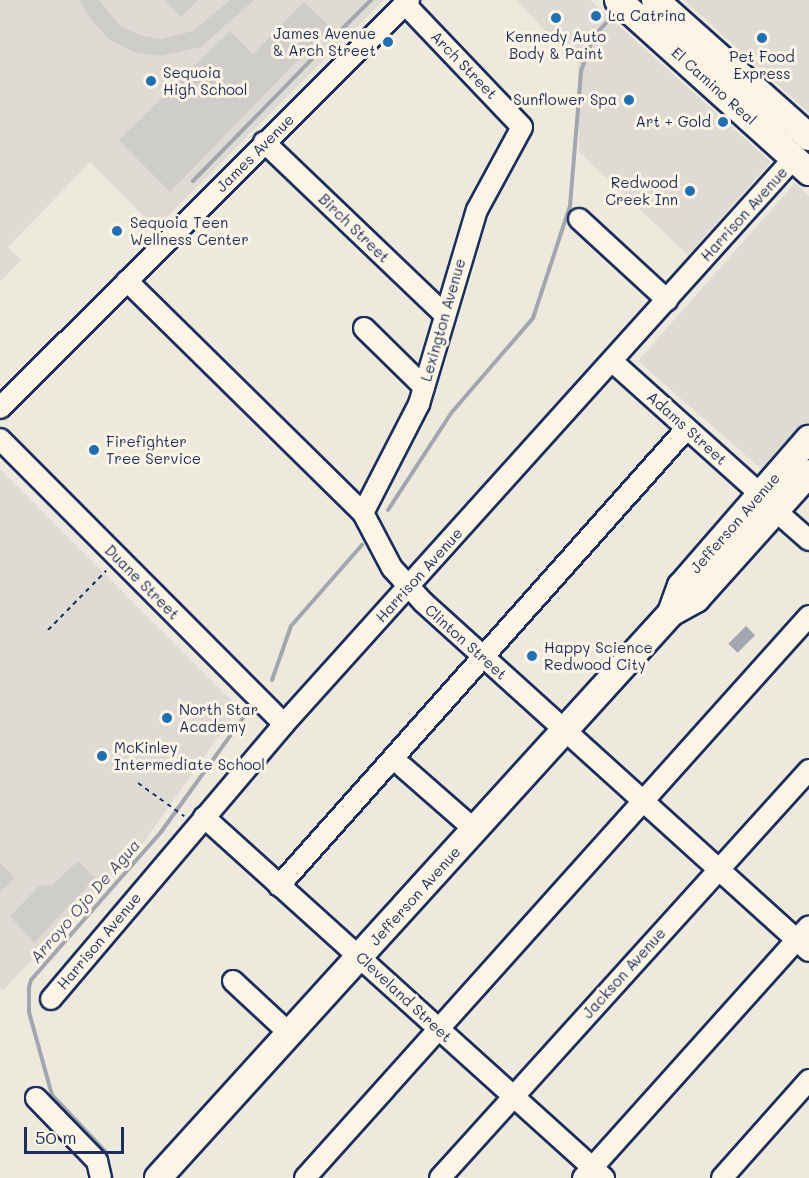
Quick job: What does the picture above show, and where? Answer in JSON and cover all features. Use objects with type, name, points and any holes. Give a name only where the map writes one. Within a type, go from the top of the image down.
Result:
[{"type":"main road","name":"El Camino Real","points":[[618,0],[801,165]]},
{"type":"main road","name":"El Camino Real","points":[[655,0],[809,137]]},
{"type":"main road","name":"Jefferson Avenue","points":[[158,1178],[671,613],[696,599],[752,538],[768,502],[809,440]]},
{"type":"main road","points":[[768,502],[809,466]]},
{"type":"main road","name":"Jefferson Avenue","points":[[671,613],[681,586],[768,502],[809,473]]},
{"type":"street","name":"Arch Street","points":[[407,2],[522,127]]},
{"type":"street","name":"James Avenue","points":[[0,408],[264,142],[407,2]]},
{"type":"street","name":"Lexington Avenue","points":[[363,513],[419,404],[443,313],[477,210],[522,127]]},
{"type":"street","name":"Birch Street","points":[[264,142],[443,313]]},
{"type":"street","name":"Harrison Avenue","points":[[51,999],[284,724],[667,300],[801,165]]},
{"type":"street","points":[[579,219],[667,300]]},
{"type":"street","name":"Clinton Street","points":[[128,281],[363,513],[392,568],[408,587],[564,732],[718,870],[805,939]]},
{"type":"street","points":[[364,328],[424,387]]},
{"type":"street","name":"Adams Street","points":[[613,362],[809,540]]},
{"type":"street","points":[[279,886],[687,428]]},
{"type":"street","name":"Duane Street","points":[[0,440],[284,724]]},
{"type":"street","points":[[305,1178],[809,616]]},
{"type":"street","points":[[403,767],[475,830]]},
{"type":"street","name":"Jackson Avenue","points":[[440,1178],[809,770]]},
{"type":"street","name":"Cleveland Street","points":[[204,817],[514,1096],[593,1174]]},
{"type":"street","points":[[593,1174],[805,939]]},
{"type":"street","points":[[233,981],[289,1033]]},
{"type":"street","points":[[722,1178],[809,1080]]},
{"type":"street","points":[[36,1098],[97,1161],[101,1178]]},
{"type":"path","points":[[48,630],[106,571]]},
{"type":"path","points":[[138,783],[181,814]]},
{"type":"shaded area","name":"Sequoia High School","points":[[0,0],[384,0],[156,228],[90,162],[8,247],[21,260],[0,282]]},
{"type":"shaded area","points":[[80,0],[99,0],[120,26],[140,35],[161,39],[193,31],[230,0],[254,0],[201,47],[161,56],[134,52],[110,40],[91,20]]},
{"type":"shaded area","points":[[164,0],[198,0],[181,17]]},
{"type":"shaded area","points":[[516,0],[590,0],[771,162],[688,255],[579,152],[578,64]]},
{"type":"shaded area","points":[[684,0],[809,0],[809,113]]},
{"type":"shaded area","points":[[304,2],[330,27],[170,192],[119,140],[230,31],[253,54]]},
{"type":"shaded area","points":[[795,183],[809,196],[809,423],[766,473],[638,361]]},
{"type":"shaded area","name":"McKinley Intermediate School","points":[[0,469],[239,708],[136,853],[3,990],[0,987]]},
{"type":"shaded area","points":[[746,626],[755,635],[738,653],[728,644]]},
{"type":"shaded area","points":[[78,861],[95,878],[34,943],[10,916],[39,886],[52,885]]},
{"type":"shaded area","points":[[0,863],[15,878],[0,892]]},
{"type":"waterway","points":[[333,38],[371,0]]},
{"type":"waterway","name":"Arroyo Ojo De Agua","points":[[388,510],[452,412],[533,318],[570,206],[581,71],[594,36],[608,21]]},
{"type":"waterway","points":[[193,181],[323,48]]},
{"type":"waterway","name":"Arroyo Ojo De Agua","points":[[272,680],[291,626],[362,545]]},
{"type":"waterway","name":"Arroyo Ojo De Agua","points":[[112,1178],[105,1151],[52,1095],[29,1012],[31,980],[161,832],[245,715]]},
{"type":"place","name":"La Catrina","points":[[596,16]]},
{"type":"place","name":"Kennedy Auto Body & Paint","points":[[556,18]]},
{"type":"place","name":"Pet Food Express","points":[[762,38]]},
{"type":"place","name":"James Avenue & Arch Street","points":[[388,42]]},
{"type":"place","name":"Sequoia High School","points":[[151,81]]},
{"type":"place","name":"Sunflower Spa","points":[[629,100]]},
{"type":"place","name":"Art + Gold","points":[[723,122]]},
{"type":"place","name":"Redwood Creek Inn","points":[[690,191]]},
{"type":"place","name":"Sequoia Teen Wellness Center","points":[[117,231]]},
{"type":"place","name":"Firefighter Tree Service","points":[[94,450]]},
{"type":"place","name":"Happy Science Redwood City","points":[[532,656]]},
{"type":"place","name":"North Star Academy","points":[[167,718]]},
{"type":"place","name":"McKinley Intermediate School","points":[[102,756]]}]
